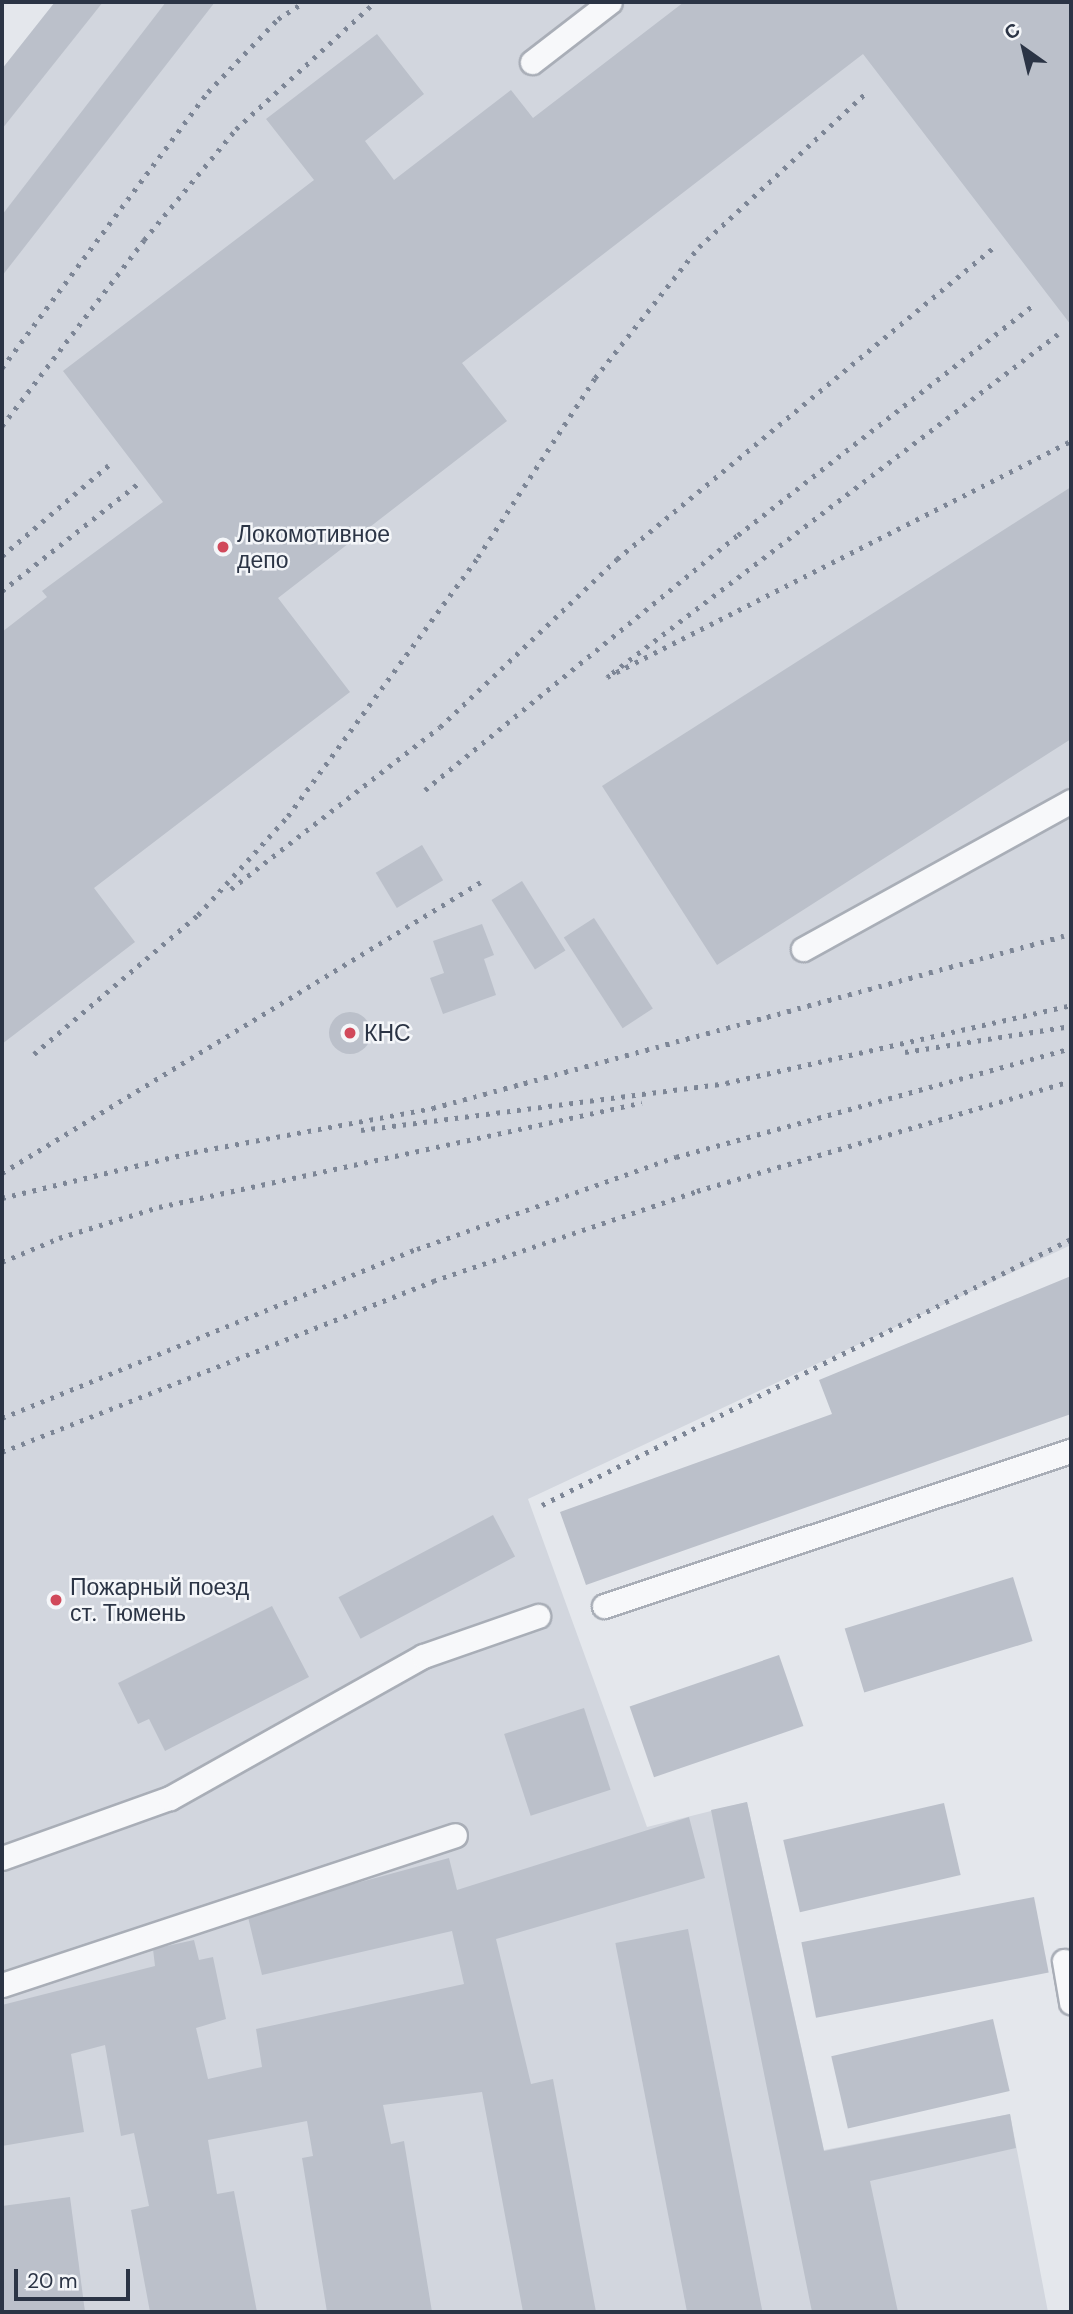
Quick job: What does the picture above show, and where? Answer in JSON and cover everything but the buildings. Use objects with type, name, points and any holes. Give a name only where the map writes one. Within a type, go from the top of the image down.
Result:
[{"type":"lane","points":[[532,62],[610,2]]},
{"type":"lane","points":[[803,949],[1071,801]]},
{"type":"lane","points":[[604,1606],[1071,1451]]},
{"type":"lane","points":[[2,1858],[170,1798],[423,1656],[538,1616]]},
{"type":"lane","points":[[2,1985],[455,1835]]},
{"type":"lane","points":[[1064,1961],[1071,2002]]},
{"type":"shaded area","points":[[55,2],[1071,2],[1071,1245],[528,1499],[647,1827],[747,1802],[824,2150],[1010,2114],[1048,2312],[2,2312],[2,69]]},
{"type":"railway","points":[[2,368],[208,92],[278,19],[304,2]]},
{"type":"railway","points":[[2,426],[144,240],[236,129],[375,2]]},
{"type":"railway","points":[[34,1054],[198,915],[288,816],[478,557],[595,378],[699,247],[868,91]]},
{"type":"railway","points":[[231,889],[440,727],[617,559],[992,249]]},
{"type":"railway","points":[[425,790],[738,535],[1035,304]]},
{"type":"railway","points":[[1058,334],[607,677],[1071,441]]},
{"type":"railway","points":[[2,556],[109,465]]},
{"type":"railway","points":[[2,591],[140,482]]},
{"type":"railway","points":[[2,1173],[481,882]]},
{"type":"railway","points":[[2,1198],[194,1152],[433,1108],[1071,934]]},
{"type":"railway","points":[[361,1130],[726,1083],[1071,1005]]},
{"type":"railway","points":[[905,1052],[1071,1026]]},
{"type":"railway","points":[[2,1418],[417,1249],[676,1157],[1071,1048]]},
{"type":"railway","points":[[2,1452],[433,1281],[697,1191],[1071,1081]]},
{"type":"railway","points":[[2,1262],[59,1238],[159,1207],[642,1103]]},
{"type":"railway","points":[[542,1505],[1071,1239]]},
{"type":"place","name":"Локомотивное депо","points":[[223,547]]},
{"type":"place","name":"КНС","points":[[350,1033]]},
{"type":"place","name":"Пожарный поезд ст. Тюмень","points":[[56,1600]]}]
